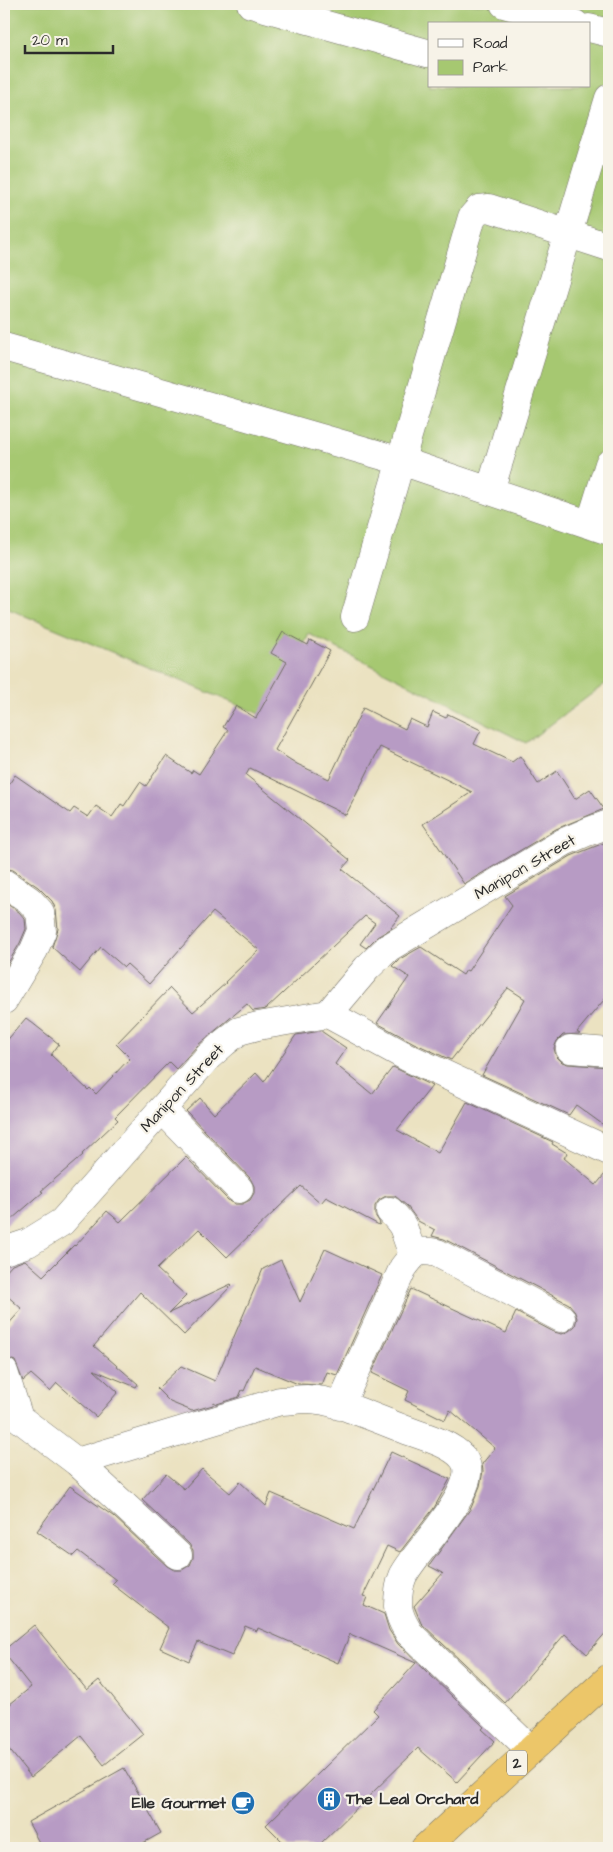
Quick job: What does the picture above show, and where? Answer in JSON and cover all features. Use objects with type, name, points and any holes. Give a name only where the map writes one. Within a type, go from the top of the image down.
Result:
[{"type":"highway","name":"2","points":[[425,1848],[609,1678]]},
{"type":"street","points":[[251,4],[427,54]]},
{"type":"street","points":[[504,4],[568,22]]},
{"type":"street","points":[[590,28],[609,33]]},
{"type":"street","points":[[490,491],[609,98]]},
{"type":"street","points":[[355,617],[472,216],[479,209],[489,208],[609,247]]},
{"type":"street","points":[[4,347],[401,462],[600,528],[609,464]]},
{"type":"street","name":"Manipon Street","points":[[4,1251],[28,1243],[62,1222],[208,1057],[225,1042],[240,1032],[258,1026],[328,1014],[367,968],[388,948],[564,842],[609,824]]},
{"type":"street","points":[[4,883],[29,900],[40,912],[42,931],[34,950],[4,1000]]},
{"type":"street","points":[[328,1014],[408,1057],[609,1150]]},
{"type":"street","points":[[570,1049],[609,1052]]},
{"type":"street","points":[[162,1109],[239,1189]]},
{"type":"street","points":[[390,1211],[404,1228],[408,1245],[414,1254]]},
{"type":"street","points":[[340,1406],[403,1268],[414,1254],[424,1250],[437,1253],[561,1318]]},
{"type":"street","points":[[4,1372],[12,1424],[77,1462],[178,1555]]},
{"type":"street","points":[[77,1462],[280,1401],[308,1399],[340,1406],[447,1446],[463,1457],[468,1469],[466,1484],[449,1513],[412,1561],[404,1575],[400,1584],[398,1608],[401,1619],[409,1633],[531,1750]]},
{"type":"green space","points":[[4,4],[609,4],[609,681],[526,743],[309,634],[269,718],[4,607]]},
{"type":"building","points":[[283,632],[308,645],[310,640],[330,651],[275,750],[297,764],[329,779],[363,708],[405,729],[410,719],[427,727],[433,712],[446,718],[448,714],[481,730],[474,744],[512,762],[520,756],[538,784],[557,771],[575,799],[590,789],[604,809],[556,829],[464,884],[423,824],[472,792],[380,747],[346,815],[250,768],[246,775],[350,860],[342,869],[400,916],[392,928],[377,937],[366,948],[360,944],[375,923],[365,916],[266,1009],[253,1011],[247,1004],[198,1045],[176,1069],[169,1062],[115,1117],[118,1120],[83,1155],[4,1226],[4,1044],[26,1018],[59,1044],[51,1055],[88,1090],[90,1088],[96,1094],[130,1058],[116,1044],[170,988],[193,1012],[259,950],[213,912],[149,984],[127,964],[124,967],[101,947],[80,972],[52,947],[58,929],[56,910],[52,901],[38,887],[13,870],[4,868],[4,792],[15,775],[70,813],[74,808],[88,817],[96,806],[112,817],[121,804],[124,806],[140,782],[146,786],[166,756],[191,773],[193,770],[199,774],[228,730],[223,727],[236,706],[256,718],[287,662],[271,653]]},
{"type":"building","points":[[609,841],[609,994],[577,1032],[580,1034],[563,1035],[557,1041],[554,1048],[556,1056],[562,1062],[609,1067],[609,1129],[576,1105],[569,1115],[482,1075],[525,999],[508,988],[451,1060],[377,1023],[409,977],[392,966],[398,960],[421,947],[463,975],[466,970],[468,971],[512,905],[505,896],[571,856]]},
{"type":"building","points":[[4,902],[19,912],[25,919],[26,929],[4,970]]},
{"type":"building","points":[[321,1031],[346,1048],[335,1064],[372,1094],[393,1067],[432,1086],[397,1130],[438,1153],[467,1102],[553,1142],[552,1144],[567,1153],[564,1158],[596,1185],[609,1169],[609,1629],[587,1654],[565,1634],[505,1703],[421,1623],[414,1606],[443,1573],[429,1566],[471,1508],[480,1486],[483,1471],[482,1464],[495,1448],[450,1410],[445,1420],[405,1400],[409,1391],[372,1373],[411,1289],[506,1333],[516,1312],[554,1332],[562,1334],[569,1331],[575,1326],[577,1318],[569,1304],[444,1239],[432,1236],[435,1230],[418,1221],[407,1206],[395,1196],[386,1196],[379,1200],[375,1206],[375,1215],[380,1223],[379,1225],[326,1197],[321,1203],[301,1186],[227,1257],[199,1229],[157,1269],[186,1296],[169,1313],[232,1285],[184,1335],[140,1292],[94,1346],[138,1384],[136,1387],[94,1370],[118,1392],[96,1417],[57,1383],[50,1391],[31,1374],[23,1381],[15,1361],[4,1357],[4,1329],[22,1309],[4,1293],[4,1274],[12,1265],[25,1260],[43,1276],[75,1246],[107,1211],[120,1222],[186,1157],[228,1200],[235,1204],[242,1204],[250,1200],[254,1193],[254,1186],[250,1178],[186,1111],[200,1098],[214,1114],[256,1073],[264,1082],[296,1035]]},
{"type":"building","points":[[325,1249],[382,1275],[337,1375],[327,1372],[322,1385],[298,1384],[255,1366],[244,1391],[242,1390],[239,1397],[217,1404],[214,1402],[213,1405],[192,1411],[170,1402],[157,1389],[181,1366],[215,1381],[263,1269],[281,1260],[300,1302]]},
{"type":"building","points":[[391,1452],[450,1479],[434,1508],[400,1552],[387,1546],[363,1596],[367,1597],[364,1605],[384,1614],[389,1630],[398,1644],[484,1727],[482,1729],[495,1741],[457,1782],[418,1748],[316,1848],[289,1848],[266,1825],[378,1715],[373,1710],[416,1663],[350,1634],[338,1663],[258,1628],[257,1631],[245,1626],[232,1656],[198,1642],[189,1661],[160,1648],[169,1628],[112,1584],[116,1580],[78,1551],[73,1556],[37,1531],[70,1486],[113,1516],[167,1566],[174,1570],[182,1570],[190,1565],[193,1558],[193,1550],[142,1500],[166,1474],[184,1489],[202,1469],[230,1493],[240,1482],[266,1506],[271,1493],[354,1529]]},
{"type":"building","points":[[34,1625],[87,1690],[99,1680],[143,1734],[104,1765],[81,1736],[31,1777],[4,1743],[4,1709],[31,1687],[4,1653],[4,1650]]},
{"type":"building","points":[[124,1768],[161,1833],[134,1848],[42,1848],[28,1822]]},
{"type":"place","name":"The Leal Orchard","points":[[329,1799]]},
{"type":"place","name":"Elle Gourmet","points":[[243,1803]]}]
